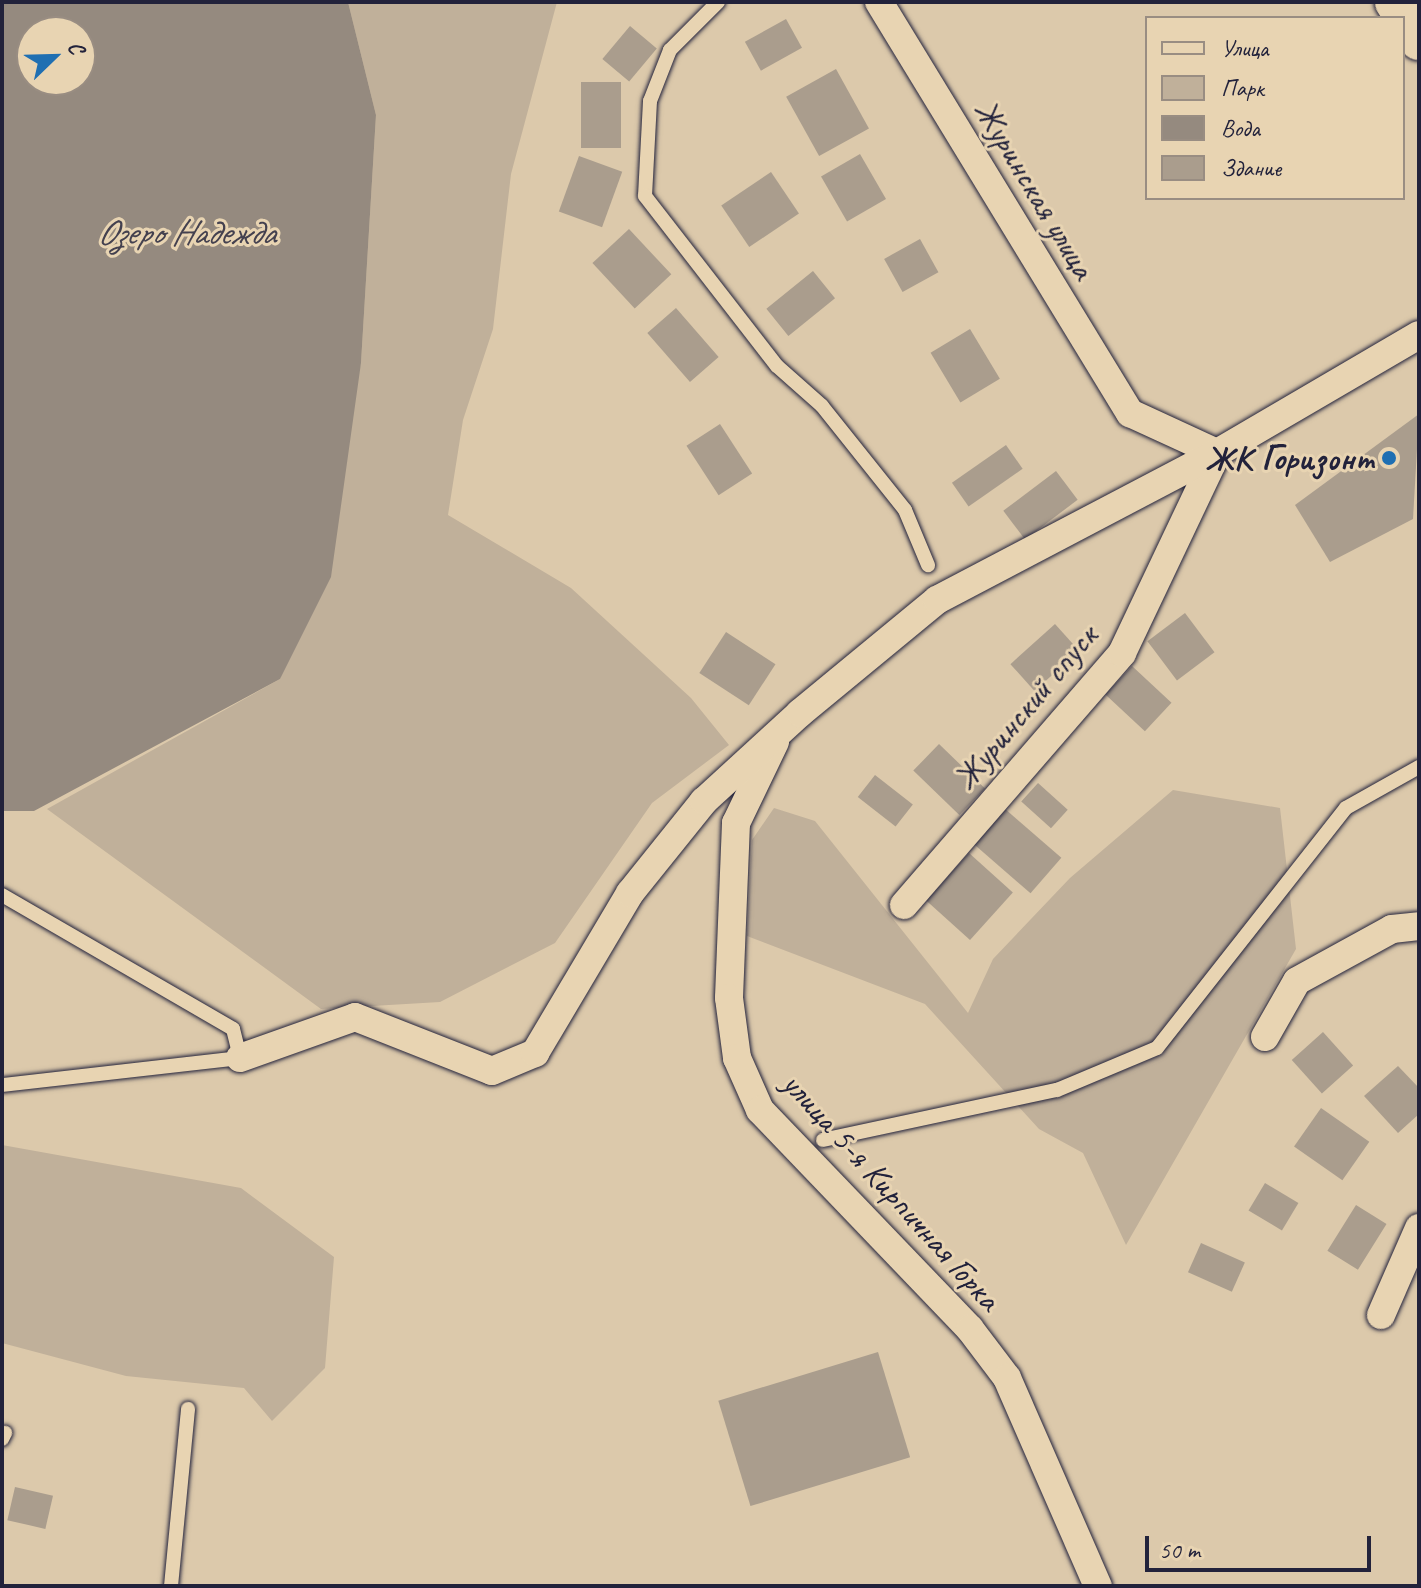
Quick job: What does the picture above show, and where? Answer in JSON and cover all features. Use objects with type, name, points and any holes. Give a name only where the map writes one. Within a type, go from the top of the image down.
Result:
[{"type":"main road","points":[[1405,18],[1419,40]]},
{"type":"street","name":"Журинская улица","points":[[879,2],[1130,413],[1217,453]]},
{"type":"street","points":[[240,1058],[355,1017],[492,1071],[535,1053],[630,893],[704,801],[778,733],[937,600],[1217,453],[1419,335]]},
{"type":"street","name":"Журинский спуск","points":[[904,905],[1122,653],[1217,453]]},
{"type":"street","name":"улица 5-я Кирпичная Горка","points":[[778,733],[736,823],[729,998],[737,1058],[760,1110],[1007,1378],[1098,1586]]},
{"type":"street","points":[[1265,1037],[1297,981],[1378,935],[1419,926]]},
{"type":"street","points":[[1381,1315],[1419,1228]]},
{"type":"lane","points":[[718,2],[670,50],[650,101],[645,196],[777,366],[822,406],[905,510],[928,565]]},
{"type":"lane","points":[[823,1140],[1057,1090],[1157,1048],[1346,808],[1419,767]]},
{"type":"lane","points":[[2,895],[233,1029],[240,1058],[2,1085]]},
{"type":"lane","points":[[171,1586],[188,1409]]},
{"type":"green space","points":[[348,2],[557,2],[511,174],[493,329],[463,420],[448,515],[571,588],[691,698],[729,745],[652,803],[555,943],[440,1002],[321,1009],[47,809],[280,679],[361,363],[376,115]]},
{"type":"green space","points":[[1173,790],[1280,808],[1296,949],[1126,1245],[1083,1153],[1039,1129],[925,1004],[747,936],[752,840],[774,808],[815,821],[968,1013],[993,959],[1070,878]]},
{"type":"green space","points":[[2,1145],[241,1188],[334,1257],[325,1368],[272,1421],[244,1388],[126,1376],[2,1343]]},
{"type":"water","name":"Озеро Надежда","points":[[2,2],[348,2],[376,115],[361,363],[331,577],[280,679],[34,811],[2,811]]},
{"type":"building","points":[[786,19],[802,48],[761,71],[745,42]]},
{"type":"building","points":[[630,26],[657,48],[629,81],[602,59]]},
{"type":"building","points":[[836,69],[869,128],[819,156],[786,97]]},
{"type":"building","points":[[581,82],[621,82],[621,148],[581,148]]},
{"type":"building","points":[[860,154],[886,199],[847,222],[821,176]]},
{"type":"building","points":[[579,156],[622,172],[602,227],[559,211]]},
{"type":"building","points":[[771,172],[799,213],[749,247],[721,206]]},
{"type":"building","points":[[629,229],[671,274],[635,308],[592,263]]},
{"type":"building","points":[[920,239],[938,272],[903,292],[884,259]]},
{"type":"building","points":[[813,271],[835,298],[788,336],[766,309]]},
{"type":"building","points":[[676,308],[719,357],[690,382],[647,333]]},
{"type":"building","points":[[970,329],[1000,379],[960,402],[931,353]]},
{"type":"building","name":"ЖК Горизонт","points":[[1419,414],[1413,519],[1330,562],[1295,505]]},
{"type":"building","points":[[720,424],[752,473],[719,495],[686,446]]},
{"type":"building","points":[[1006,445],[1023,469],[969,507],[952,483]]},
{"type":"building","points":[[1056,471],[1078,500],[1025,539],[1003,511]]},
{"type":"building","points":[[1185,613],[1214,652],[1177,680],[1147,641]]},
{"type":"building","points":[[1055,624],[1079,651],[1035,691],[1010,664]]},
{"type":"building","points":[[726,632],[775,664],[749,705],[699,673]]},
{"type":"building","points":[[1132,666],[1171,703],[1145,731],[1105,695]]},
{"type":"building","points":[[939,744],[985,788],[959,815],[913,771]]},
{"type":"building","points":[[875,775],[913,805],[896,827],[858,797]]},
{"type":"building","points":[[1038,783],[1068,810],[1051,828],[1021,802]]},
{"type":"building","points":[[1004,808],[1061,858],[1031,893],[973,843]]},
{"type":"building","points":[[969,853],[1013,892],[970,940],[926,901]]},
{"type":"building","points":[[1323,1032],[1353,1065],[1322,1094],[1292,1060]]},
{"type":"building","points":[[1398,1066],[1419,1088],[1419,1114],[1398,1133],[1364,1096]]},
{"type":"building","points":[[1321,1108],[1369,1142],[1342,1180],[1294,1147]]},
{"type":"building","points":[[1265,1183],[1298,1203],[1282,1231],[1249,1210]]},
{"type":"building","points":[[1356,1205],[1387,1224],[1358,1270],[1327,1251]]},
{"type":"building","points":[[1201,1243],[1245,1263],[1232,1292],[1188,1272]]},
{"type":"building","points":[[878,1352],[910,1457],[750,1506],[718,1401]]},
{"type":"building","points":[[15,1487],[53,1496],[45,1529],[7,1520]]},
{"type":"place","name":"ЖК Горизонт","points":[[1389,458]]}]
